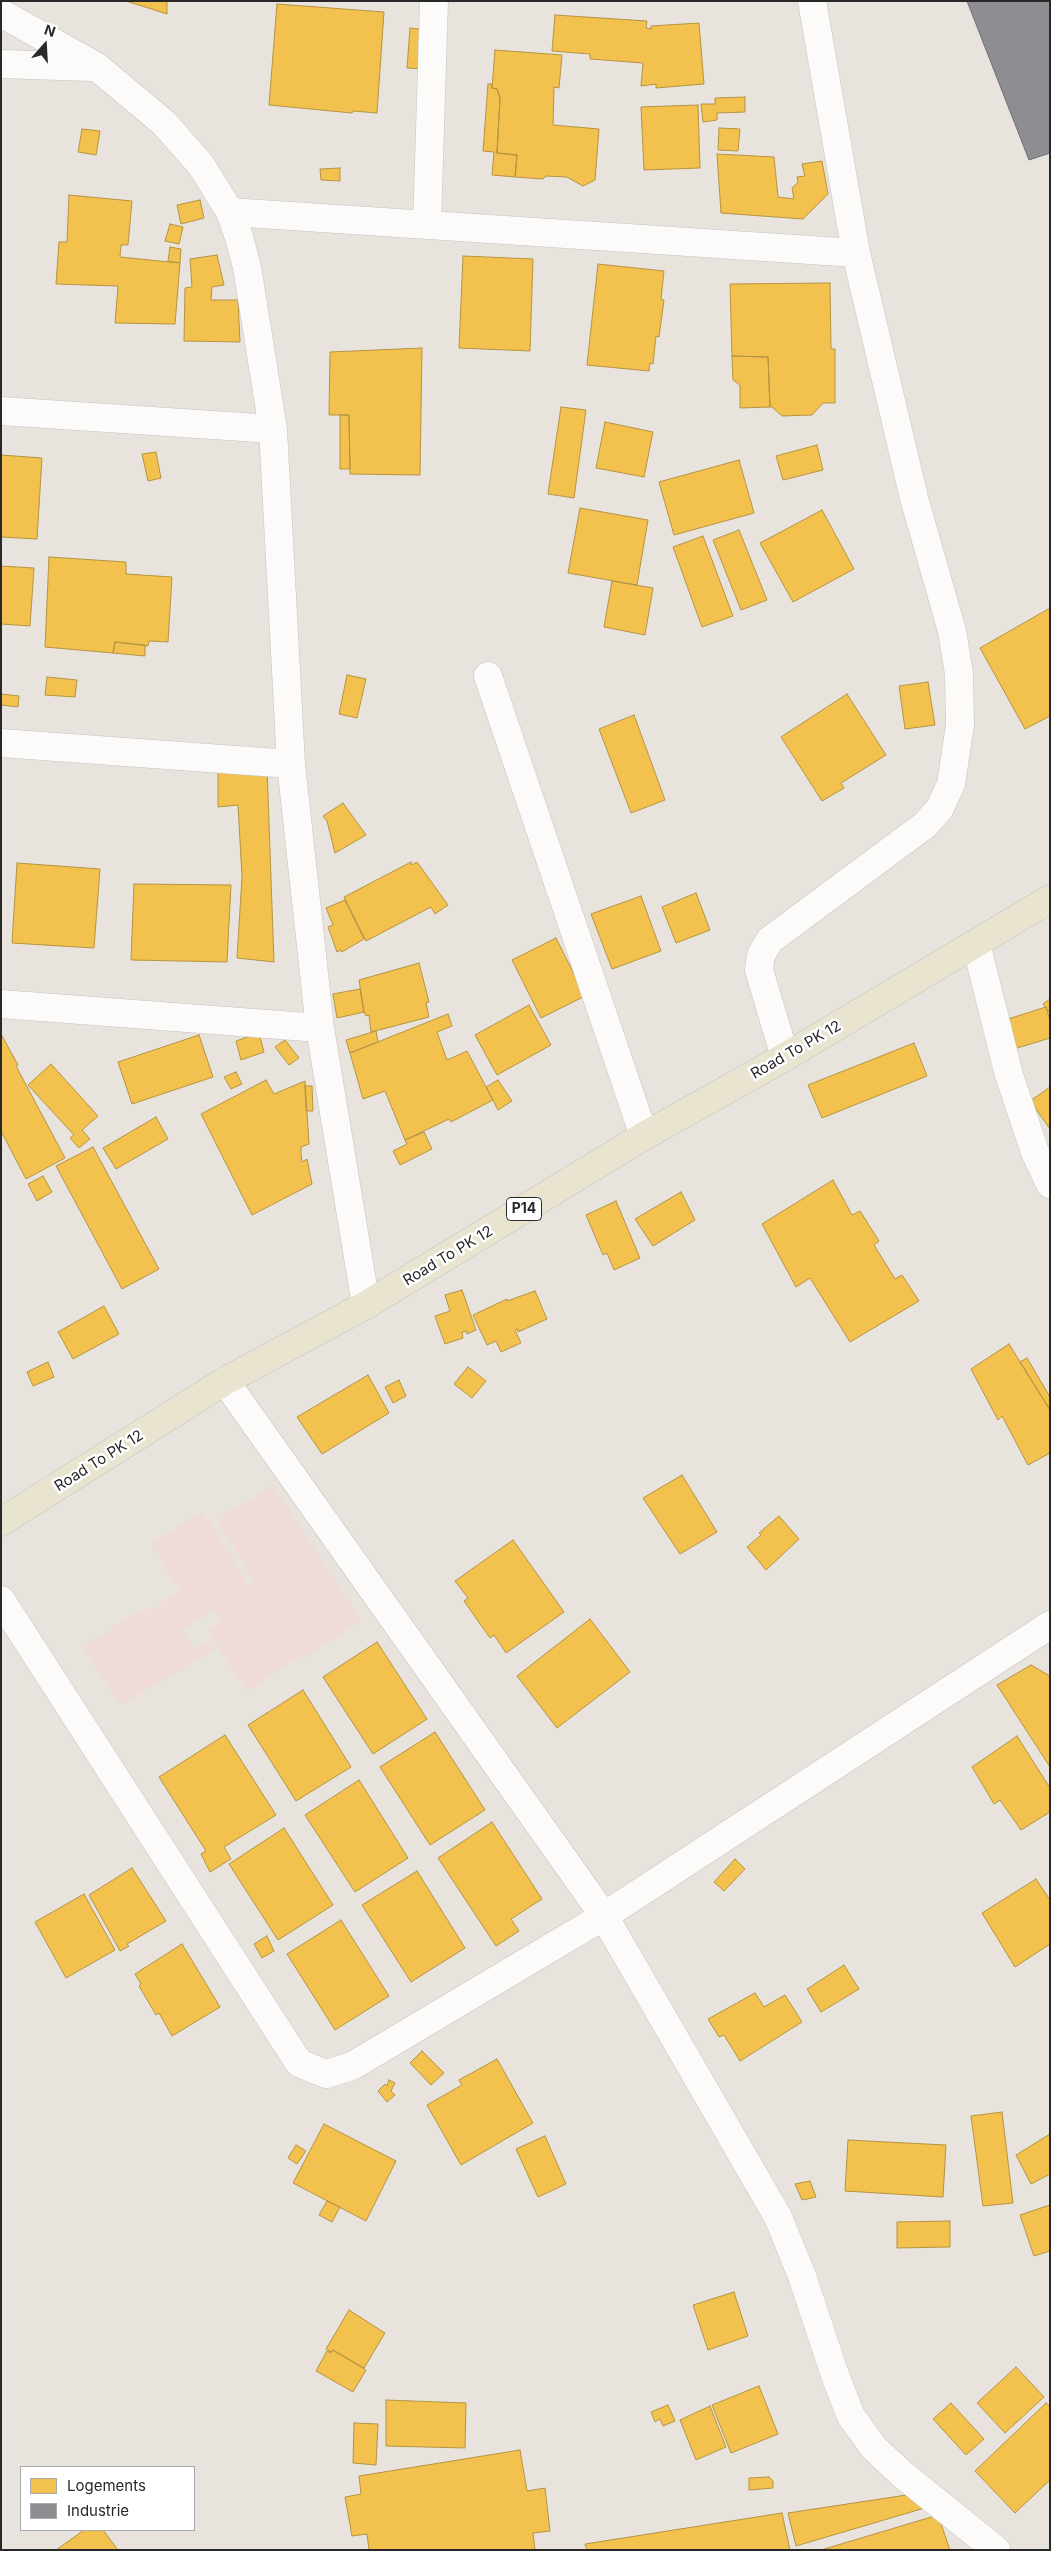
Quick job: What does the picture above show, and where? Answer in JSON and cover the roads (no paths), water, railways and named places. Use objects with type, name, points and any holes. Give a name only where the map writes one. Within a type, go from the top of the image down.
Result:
[{"type":"main road","name":"Road To PK 12","points":[[1,1522],[225,1381],[366,1306],[644,1136],[785,1057],[1050,899]]},
{"type":"street","points":[[427,225],[434,1]]},
{"type":"street","points":[[785,1057],[759,970],[761,955],[770,940],[925,825],[940,808],[951,784],[960,725],[959,674],[952,631],[914,498],[856,253],[812,1]]},
{"type":"street","points":[[1,14],[97,67],[164,124],[201,165],[230,212],[247,267],[274,429],[291,764],[320,1028],[366,1306]]},
{"type":"street","points":[[1,64],[97,67]]},
{"type":"street","points":[[230,212],[856,253]]},
{"type":"street","points":[[1,411],[274,429]]},
{"type":"street","points":[[488,676],[644,1136]]},
{"type":"street","points":[[1,743],[291,764]]},
{"type":"street","points":[[976,944],[1009,1075],[1036,1152],[1050,1184]]},
{"type":"street","points":[[1,1004],[320,1028]]},
{"type":"street","points":[[225,1381],[604,1916],[778,2217],[802,2276],[851,2416],[874,2448],[902,2474],[996,2550]]},
{"type":"street","points":[[1,1600],[299,2062],[326,2074],[352,2066],[604,1916],[1050,1625]]}]
